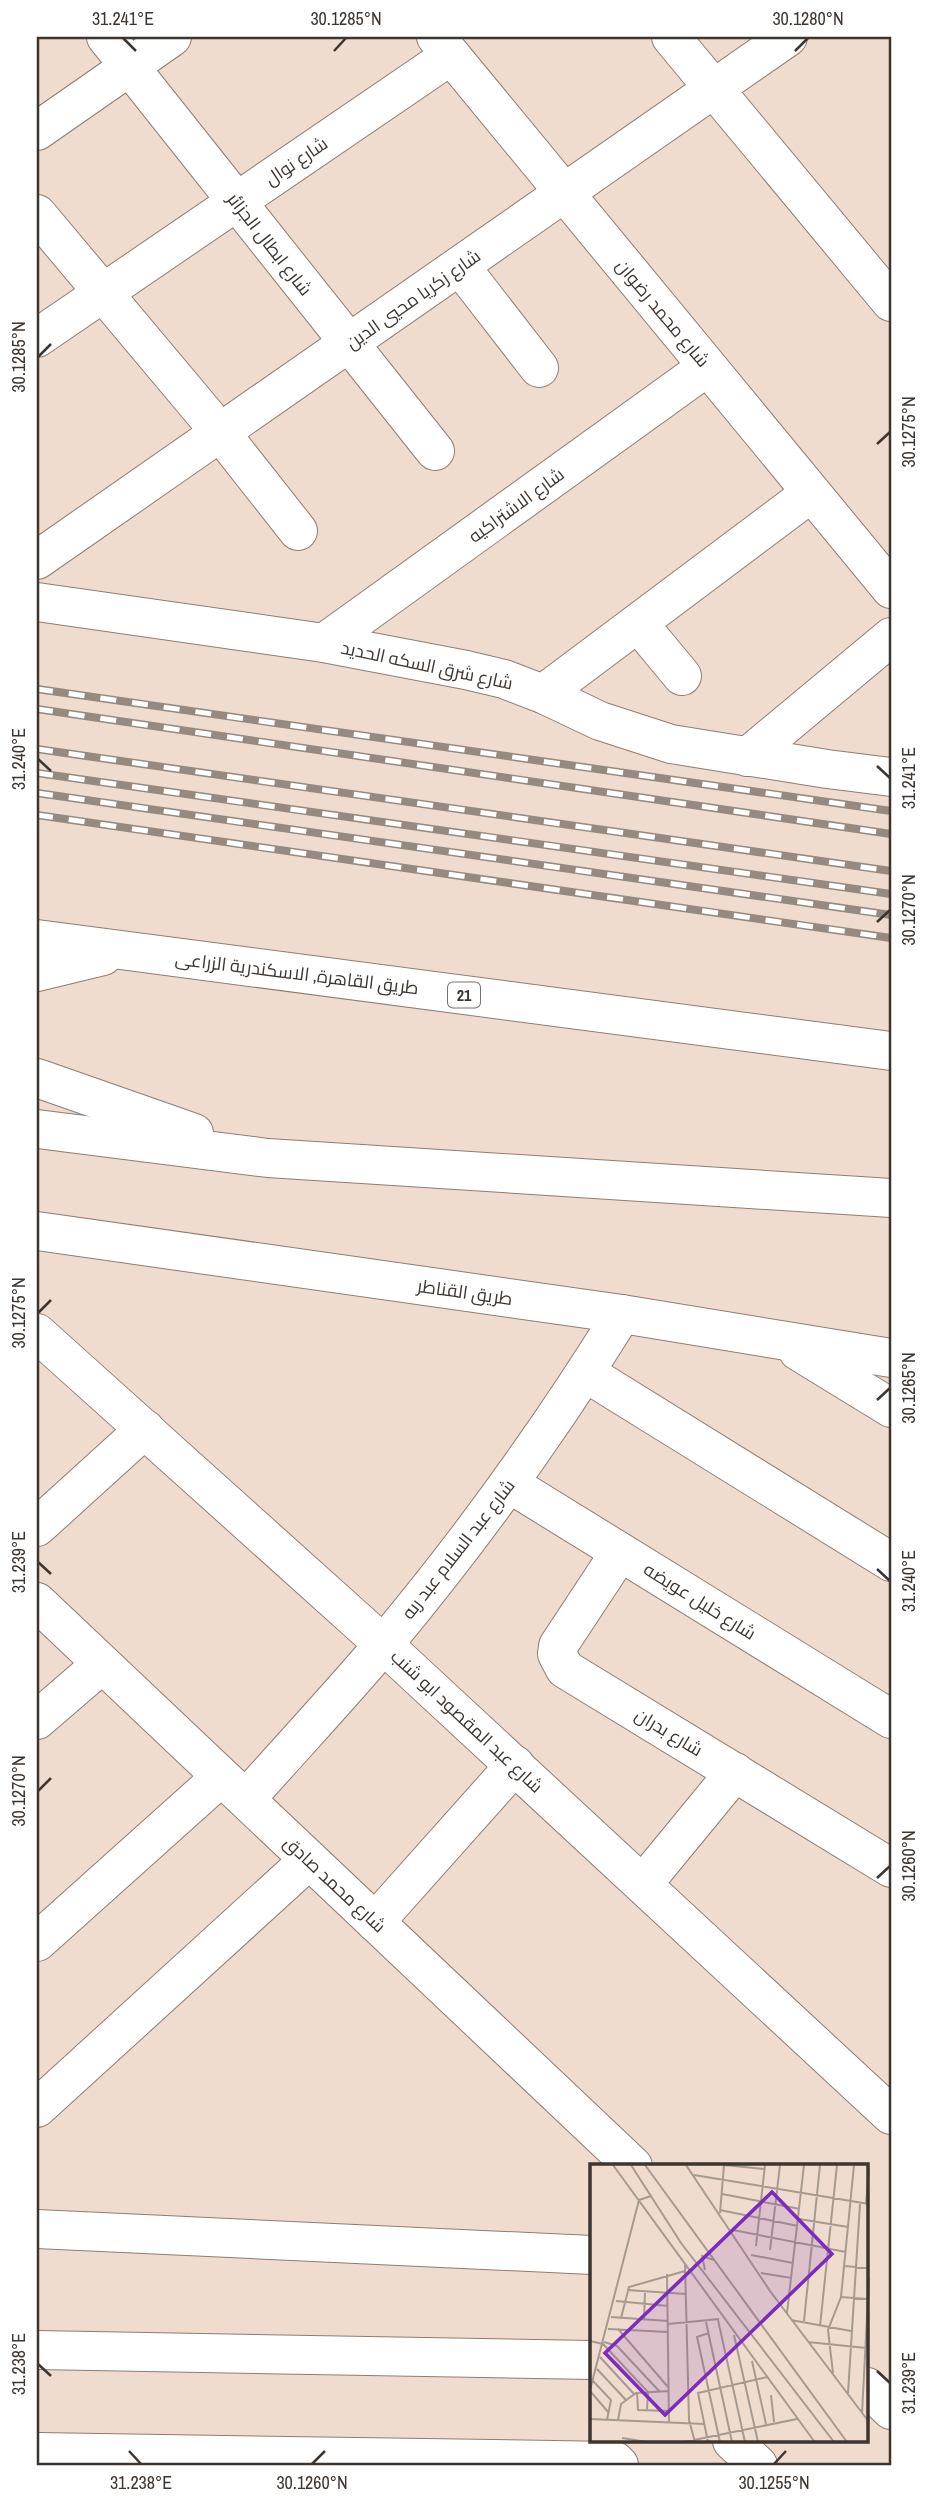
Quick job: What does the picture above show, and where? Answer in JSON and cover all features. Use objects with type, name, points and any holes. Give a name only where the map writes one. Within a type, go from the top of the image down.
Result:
[{"type":"main road","name":"شارع ابطال الجزائر","points":[[106,37],[131,65],[236,202],[435,451]]},
{"type":"main road","points":[[37,131],[172,37]]},
{"type":"main road","points":[[671,37],[891,302]]},
{"type":"main road","name":"شارع زكريا محيي الدين","points":[[37,560],[788,37]]},
{"type":"main road","name":"شارع محمد رضوان","points":[[443,46],[891,589]]},
{"type":"main road","name":"شارع نوال","points":[[37,338],[236,202],[443,46]]},
{"type":"main road","points":[[37,214],[220,432],[298,531]]},
{"type":"main road","points":[[460,266],[539,368]]},
{"type":"main road","name":"شارع الاشتراكيه","points":[[324,643],[707,367]]},
{"type":"main road","points":[[543,694],[811,493]]},
{"type":"main road","name":"شارع شرق السكه الحديد","points":[[37,602],[324,643],[504,679],[543,694],[600,722],[671,744],[891,777]]},
{"type":"main road","points":[[638,623],[682,676]]},
{"type":"main road","points":[[747,757],[891,637]]},
{"type":"main road","name":"طريق القاهرة, الاسكندرية الزراعى","points":[[37,939],[891,1051]]},
{"type":"main road","points":[[37,972],[126,951]]},
{"type":"main road","points":[[37,1079],[268,1158]]},
{"type":"main road","points":[[37,1129],[268,1158],[891,1198]]},
{"type":"main road","name":"طريق القناطر","points":[[37,1231],[622,1314],[891,1358]]},
{"type":"main road","name":"شارع عبد السلام عبد ربه","points":[[37,1942],[233,1788],[383,1644],[510,1484],[586,1373],[622,1314]]},
{"type":"main road","name":"شارع عبد المقصود ابو شنب","points":[[37,1333],[383,1644],[891,2115]]},
{"type":"main road","points":[[781,1340],[891,1408]]},
{"type":"main road","points":[[586,1373],[891,1562]]},
{"type":"main road","points":[[37,1527],[145,1429]]},
{"type":"main road","name":"شارع خليل عويضه","points":[[510,1484],[891,1719]]},
{"type":"main road","name":"شارع بدران","points":[[620,1552],[561,1640],[556,1654],[565,1669],[891,1868]]},
{"type":"main road","name":"شارع محمد صادق","points":[[37,1602],[631,2164]]},
{"type":"main road","points":[[37,1720],[102,1664]]},
{"type":"main road","points":[[375,1922],[515,1765]]},
{"type":"main road","points":[[643,1884],[735,1772]]},
{"type":"main road","points":[[37,2108],[309,1860]]},
{"type":"main road","points":[[37,2229],[590,2255]]},
{"type":"main road","points":[[37,2350],[590,2360]]},
{"type":"main road","points":[[869,2389],[891,2410]]},
{"type":"main road","points":[[733,2442],[758,2465]]},
{"type":"main road","points":[[37,2452],[620,2458]]},
{"type":"railway","points":[[37,689],[891,811]]},
{"type":"railway","points":[[37,709],[891,834]]},
{"type":"railway","points":[[37,749],[891,871]]},
{"type":"railway","points":[[37,773],[891,894]]},
{"type":"railway","points":[[37,793],[891,915]]},
{"type":"railway","points":[[37,815],[891,938]]}]
